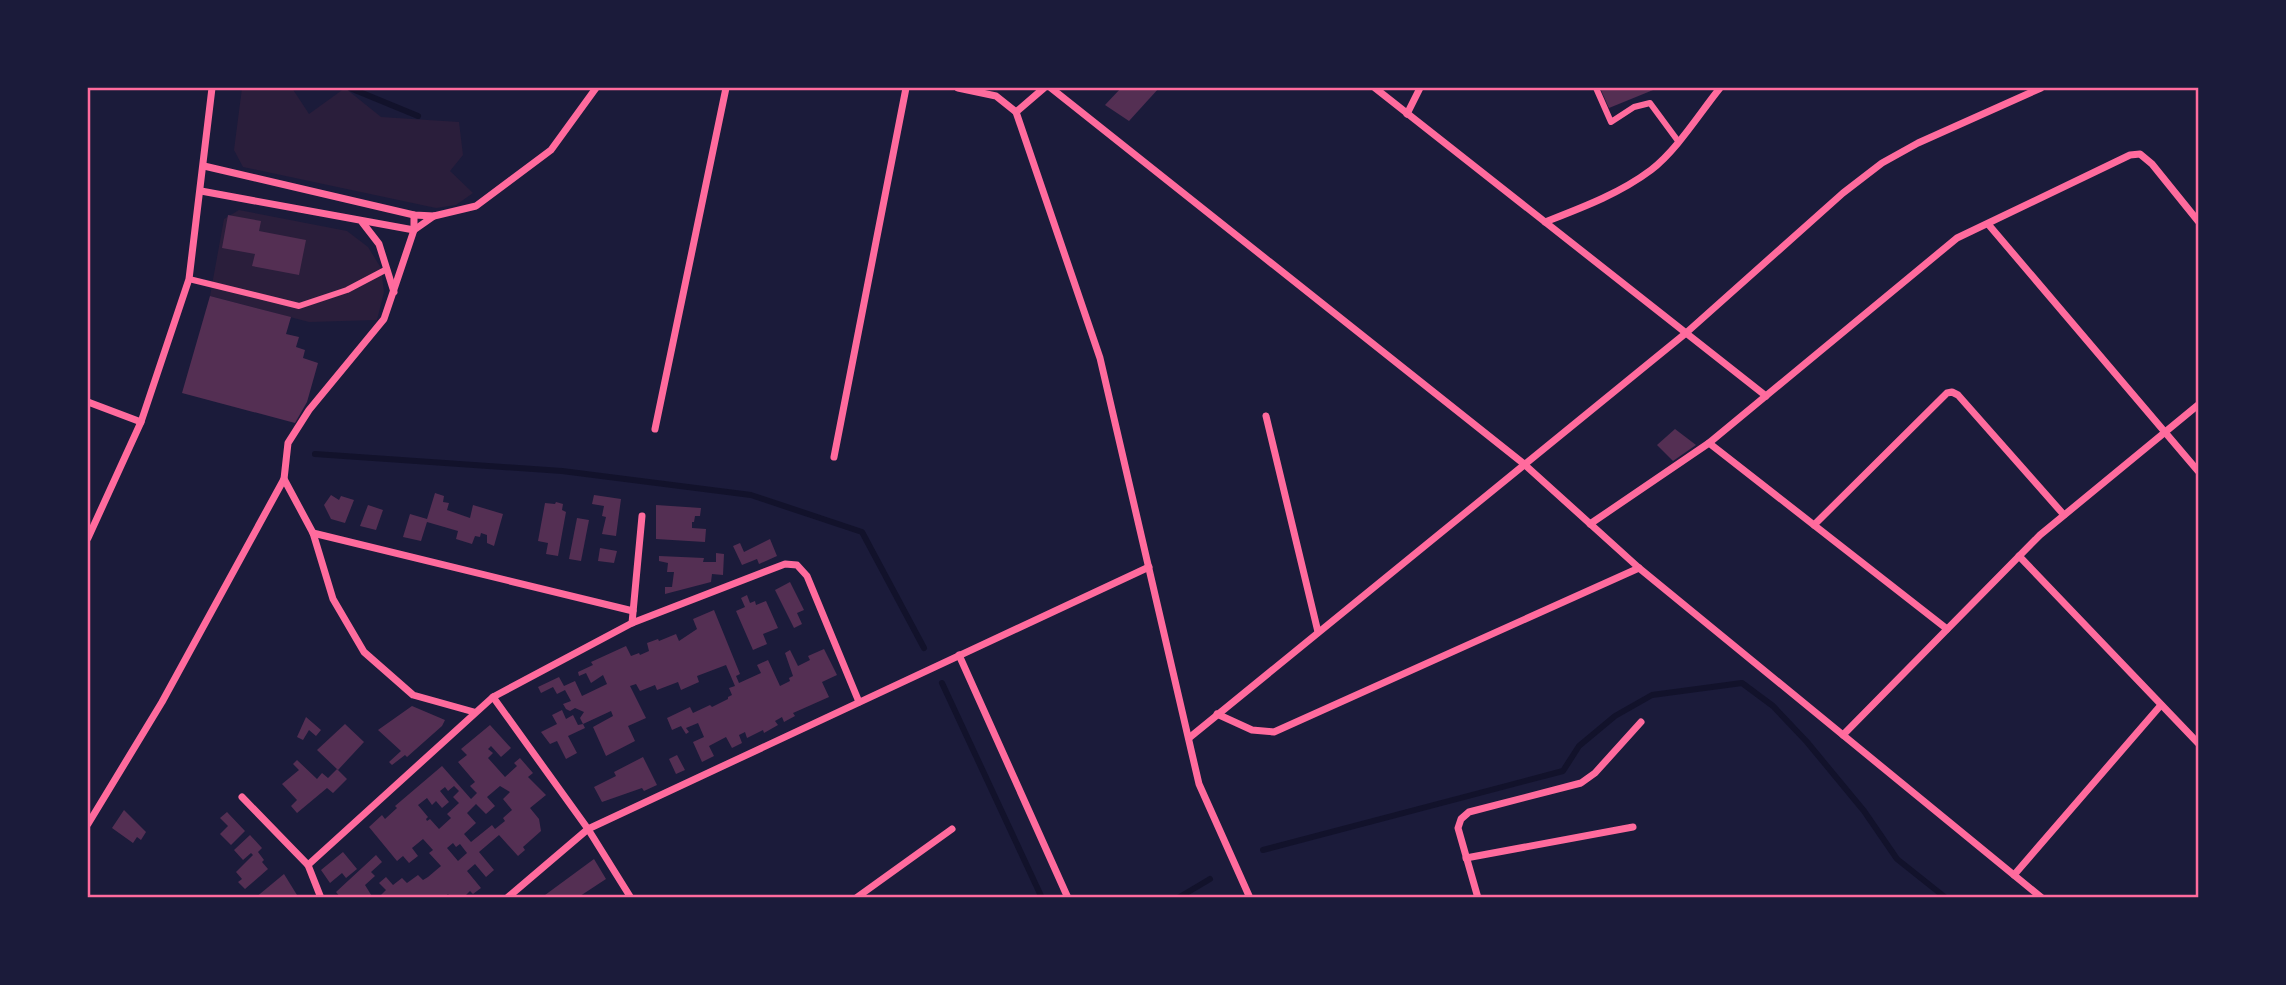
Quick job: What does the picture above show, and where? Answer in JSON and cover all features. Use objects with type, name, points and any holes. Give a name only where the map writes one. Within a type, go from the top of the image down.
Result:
[{"type":"street","points":[[88,538],[141,422],[189,279],[212,88]]},
{"type":"street","points":[[204,166],[414,215],[434,216],[476,206],[551,150],[596,88]]},
{"type":"street","points":[[655,429],[726,88]]},
{"type":"street","points":[[834,457],[906,88]]},
{"type":"street","points":[[958,88],[996,96],[1016,112],[1100,358],[1199,784],[1250,898]]},
{"type":"street","points":[[1016,112],[1044,88]]},
{"type":"street","points":[[1051,88],[1524,464],[1639,569],[2042,898]]},
{"type":"street","points":[[1375,88],[1766,396]]},
{"type":"street","points":[[1407,114],[1420,88]]},
{"type":"street","points":[[1596,88],[1611,122],[1634,107],[1650,103],[1678,141]]},
{"type":"street","points":[[1545,222],[1599,201],[1651,170],[1720,88]]},
{"type":"street","points":[[2014,88],[2022,96]]},
{"type":"street","points":[[1189,738],[1686,333],[1843,193],[1882,163],[1919,143],[2041,88]]},
{"type":"street","points":[[1590,524],[1709,443],[1956,238],[2130,155],[2140,154],[2152,164],[2199,221]]},
{"type":"street","points":[[201,191],[414,230],[434,216]]},
{"type":"street","points":[[2191,213],[2199,207]]},
{"type":"street","points":[[88,824],[162,702],[284,479],[288,443],[309,410],[384,319],[414,230],[414,215]]},
{"type":"street","points":[[361,222],[379,244],[394,292]]},
{"type":"street","points":[[1988,224],[2199,471]]},
{"type":"street","points":[[189,279],[299,306],[347,290],[387,269]]},
{"type":"street","points":[[1814,525],[1947,393],[1952,392],[1958,395],[2064,515]]},
{"type":"street","points":[[88,402],[141,422]]},
{"type":"street","points":[[1843,735],[2019,556],[2064,515],[2199,405]]},
{"type":"street","points":[[1266,416],[1318,632]]},
{"type":"street","points":[[1709,443],[1947,629]]},
{"type":"street","points":[[284,479],[313,533],[333,599],[363,652],[413,695],[474,712]]},
{"type":"street","points":[[632,623],[642,516]]},
{"type":"street","points":[[313,533],[633,611]]},
{"type":"street","points":[[2019,556],[2199,743]]},
{"type":"street","points":[[307,865],[493,697],[632,623],[785,564],[797,565],[807,576],[859,702]]},
{"type":"street","points":[[507,898],[588,829],[1149,567]]},
{"type":"street","points":[[1217,714],[1252,730],[1274,732],[1639,569]]},
{"type":"street","points":[[960,655],[1068,898]]},
{"type":"street","points":[[493,697],[588,829],[631,898]]},
{"type":"street","points":[[2014,875],[2161,705]]},
{"type":"street","points":[[1478,898],[1458,828],[1461,819],[1469,812],[1581,783],[1595,773],[1641,722]]},
{"type":"street","points":[[242,797],[307,865],[321,898]]},
{"type":"street","points":[[1466,858],[1633,827]]},
{"type":"street","points":[[856,898],[953,830]]},
{"type":"shaded area","points":[[242,88],[292,88],[309,114],[345,88],[381,117],[459,122],[463,155],[450,171],[473,193],[456,205],[436,208],[243,167],[234,150]]},
{"type":"shaded area","points":[[239,210],[347,231],[368,247],[381,268],[384,292],[377,320],[309,322],[210,296],[224,219]]},
{"type":"building","points":[[1121,88],[1159,88],[1129,121],[1105,105]]},
{"type":"building","points":[[1600,88],[1658,88],[1609,108]]},
{"type":"building","points":[[228,215],[261,221],[259,231],[306,240],[299,275],[252,266],[255,254],[222,248]]},
{"type":"building","points":[[210,296],[291,317],[286,334],[299,337],[296,347],[305,350],[303,358],[318,363],[307,402],[295,423],[182,393]]},
{"type":"building","points":[[1675,429],[1696,445],[1673,461],[1657,445]]},
{"type":"building","points":[[435,493],[444,496],[443,502],[449,503],[447,510],[470,518],[473,505],[503,514],[494,546],[487,543],[487,535],[481,533],[480,537],[475,536],[472,544],[456,539],[458,531],[427,522],[421,541],[403,537],[410,514],[427,519]]},
{"type":"building","points":[[331,495],[339,500],[341,496],[354,500],[345,523],[331,519],[324,505]]},
{"type":"building","points":[[594,495],[621,499],[616,536],[602,534],[606,517],[602,516],[604,506],[592,504]]},
{"type":"building","points":[[545,503],[563,504],[562,510],[566,512],[558,556],[546,554],[548,543],[538,541]]},
{"type":"building","points":[[368,505],[383,510],[376,530],[360,526]]},
{"type":"building","points":[[656,505],[701,508],[700,516],[695,516],[692,522],[692,528],[706,529],[705,542],[656,539]]},
{"type":"building","points":[[577,518],[589,520],[581,561],[569,559]]},
{"type":"building","points":[[770,539],[777,556],[759,564],[757,559],[742,565],[733,546],[740,543],[744,552]]},
{"type":"building","points":[[600,548],[617,551],[614,563],[598,561]]},
{"type":"building","points":[[716,553],[724,554],[723,575],[712,574],[711,582],[665,594],[665,587],[672,587],[674,572],[667,572],[668,563],[659,561],[659,556],[704,558],[703,562],[716,562]]},
{"type":"building","points":[[790,582],[804,610],[797,613],[802,624],[794,628],[775,590]]},
{"type":"building","points":[[747,595],[750,603],[755,601],[756,605],[766,601],[778,628],[763,634],[767,644],[753,650],[736,611],[745,607],[741,598]]},
{"type":"building","points":[[714,610],[740,674],[736,676],[739,683],[761,673],[757,665],[768,660],[780,686],[790,681],[789,678],[793,676],[785,653],[790,650],[798,666],[810,660],[808,656],[824,649],[837,675],[822,682],[829,697],[793,713],[795,716],[784,722],[782,717],[775,721],[778,725],[764,733],[763,730],[747,738],[745,732],[739,735],[742,743],[732,748],[726,737],[709,746],[714,756],[702,762],[693,742],[704,737],[698,723],[686,728],[689,732],[686,734],[681,726],[672,730],[667,718],[690,707],[693,713],[728,699],[732,695],[729,688],[735,686],[726,665],[697,676],[699,682],[681,690],[678,682],[657,690],[655,685],[640,691],[636,684],[630,686],[646,718],[628,726],[635,741],[606,756],[593,727],[613,716],[611,711],[583,724],[580,718],[584,712],[575,708],[570,711],[563,704],[571,701],[565,690],[557,694],[553,687],[541,693],[538,687],[559,677],[564,686],[575,681],[582,696],[607,684],[603,675],[591,683],[586,673],[579,676],[578,672],[593,665],[591,662],[626,646],[631,656],[640,655],[649,651],[647,643],[676,634],[679,641],[697,629],[693,619]]},
{"type":"building","points":[[412,706],[445,720],[442,726],[407,757],[405,755],[392,765],[389,762],[401,751],[378,730]]},
{"type":"building","points":[[562,710],[566,719],[573,715],[578,725],[583,724],[585,728],[568,736],[577,753],[566,759],[557,741],[550,744],[541,732],[557,724],[552,715]]},
{"type":"building","points":[[306,717],[321,730],[316,736],[309,730],[303,740],[297,737]]},
{"type":"building","points":[[345,724],[364,742],[338,770],[317,750]]},
{"type":"building","points":[[490,725],[511,748],[501,757],[491,746],[488,749],[493,753],[488,758],[505,777],[517,766],[514,763],[520,758],[533,773],[528,777],[546,795],[530,808],[539,819],[541,831],[523,847],[525,850],[518,856],[499,835],[479,852],[494,870],[486,877],[475,864],[467,871],[481,888],[473,894],[470,891],[466,895],[469,898],[451,898],[448,894],[444,898],[378,898],[386,890],[379,883],[386,877],[393,885],[402,878],[407,883],[418,875],[423,880],[441,866],[429,853],[433,850],[423,839],[412,848],[418,856],[409,863],[403,856],[397,861],[369,827],[382,815],[385,819],[397,808],[395,806],[442,766],[471,799],[477,793],[470,786],[475,782],[458,762],[467,755],[461,749]],"holes":[[[454,786],[459,791],[453,797],[459,803],[447,814],[451,818],[439,829],[430,819],[427,821],[428,817],[418,805],[427,798],[432,805],[436,801],[442,808],[449,802],[440,791],[445,787],[448,791]],[[500,786],[510,792],[503,799],[512,810],[503,818],[505,821],[495,829],[492,825],[471,842],[464,834],[476,823],[467,813],[476,804],[486,814],[495,806],[487,797]],[[453,843],[456,847],[460,844],[467,853],[458,861],[447,848]]]},
{"type":"building","points":[[677,755],[685,770],[676,774],[669,759]]},
{"type":"building","points":[[643,757],[657,785],[602,802],[594,787],[616,776],[614,772]]},
{"type":"building","points":[[297,760],[317,779],[322,773],[328,778],[337,769],[347,779],[333,793],[327,788],[297,813],[291,806],[297,800],[282,784],[299,770],[293,764]]},
{"type":"building","points":[[124,810],[146,832],[141,840],[137,837],[133,843],[112,828]]},
{"type":"building","points":[[227,812],[245,831],[231,845],[220,834],[228,826],[220,818]]},
{"type":"building","points":[[250,835],[262,848],[258,852],[268,869],[245,889],[238,882],[242,879],[236,872],[253,855],[251,853],[243,860],[234,850]]},
{"type":"building","points":[[343,852],[357,869],[346,878],[342,873],[330,883],[321,870]]},
{"type":"building","points":[[376,855],[382,862],[371,872],[375,876],[365,885],[373,898],[341,898],[336,892]]},
{"type":"building","points":[[594,859],[606,879],[577,898],[541,898]]},
{"type":"building","points":[[284,874],[297,895],[294,898],[255,898]]},
{"type":"waterway","points":[[350,88],[418,116]]},
{"type":"waterway","points":[[315,454],[562,471],[751,495],[862,532],[924,648]]},
{"type":"waterway","points":[[942,683],[1042,898]]},
{"type":"waterway","points":[[1263,850],[1563,771],[1579,746],[1615,716],[1652,695],[1742,683],[1773,706],[1807,742],[1864,811],[1897,859],[1946,898]]},
{"type":"waterway","points":[[1178,898],[1210,879]]}]
